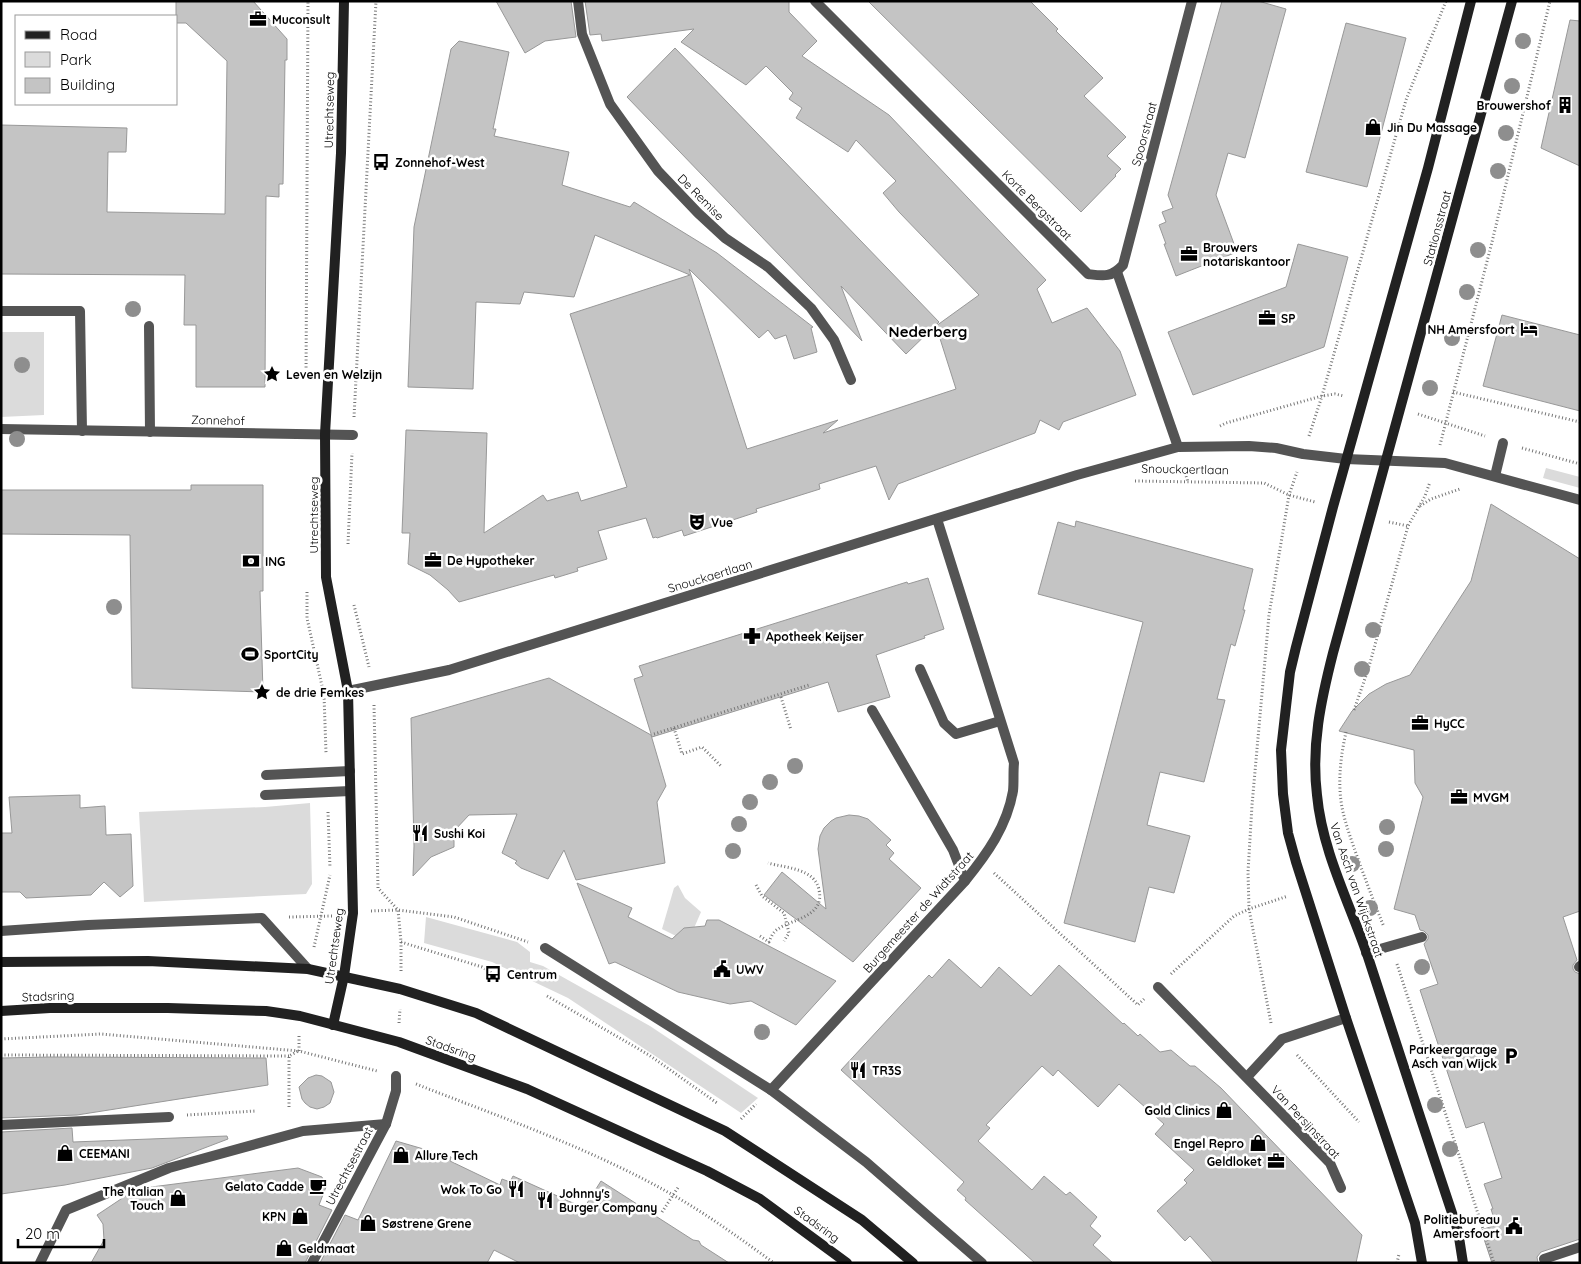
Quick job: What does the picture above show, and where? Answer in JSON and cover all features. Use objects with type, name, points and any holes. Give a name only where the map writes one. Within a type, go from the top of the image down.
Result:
[{"type":"main road","name":"Utrechtseweg","points":[[333,1025],[344,976],[353,913],[348,691],[326,578],[326,434],[340,153],[344,1]]},
{"type":"main road","name":"Stationsstraat","points":[[1346,459],[1428,168],[1470,1]]},
{"type":"main road","name":"Stationsstraat","points":[[1385,460],[1512,1]]},
{"type":"main road","points":[[1346,459],[1290,672],[1281,750],[1283,794],[1288,833],[1304,891],[1415,1223],[1422,1263]]},
{"type":"main road","name":"Van Asch van Wijckstraat","points":[[1385,460],[1320,706],[1316,733],[1316,794],[1319,812],[1339,880],[1366,953],[1458,1231],[1463,1263]]},
{"type":"main road","points":[[1,962],[148,961],[308,969],[400,989],[476,1013],[724,1132],[862,1220],[913,1263]]},
{"type":"main road","name":"Stadsring","points":[[1,1011],[50,1008],[168,1008],[266,1011],[300,1016],[399,1042],[527,1089],[707,1171],[760,1199],[847,1263]]},
{"type":"street","name":"De Remise","points":[[578,1],[582,34],[610,104],[631,134],[658,171],[698,213],[726,238],[768,267],[812,308],[834,340],[851,380]]},
{"type":"street","name":"Korte Bergstraat","points":[[815,1],[1088,274],[1104,276],[1117,272]]},
{"type":"street","name":"Spoorstraat","points":[[1117,272],[1123,265],[1192,1]]},
{"type":"street","points":[[1117,272],[1178,447]]},
{"type":"street","points":[[1,311],[80,311],[82,431]]},
{"type":"street","points":[[150,326],[150,432]]},
{"type":"street","name":"Zonnehof","points":[[1,429],[353,435]]},
{"type":"street","points":[[1495,476],[1503,442]]},
{"type":"street","name":"Snouckaertlaan","points":[[348,691],[448,670],[1077,475],[1178,447],[1249,446],[1276,448],[1303,454]]},
{"type":"street","points":[[1303,454],[1346,459],[1445,463],[1580,500]]},
{"type":"street","name":"Burgemeester de Widtstraat","points":[[771,1090],[981,862],[997,838],[1013,791],[1014,764],[937,519]]},
{"type":"street","points":[[920,669],[944,723],[956,734],[1000,721]]},
{"type":"street","points":[[872,710],[953,850],[965,881]]},
{"type":"street","points":[[266,775],[350,771]]},
{"type":"street","points":[[265,795],[350,791]]},
{"type":"street","points":[[1,931],[262,918],[308,969]]},
{"type":"street","points":[[1366,953],[1422,937]]},
{"type":"street","points":[[545,948],[771,1090],[866,1162],[982,1263]]},
{"type":"street","name":"Van Persijnstraat","points":[[1158,987],[1330,1163],[1342,1188]]},
{"type":"street","points":[[1247,1077],[1282,1040],[1346,1018]]},
{"type":"street","name":"Utrechtsestraat","points":[[312,1263],[386,1124],[396,1091],[396,1076]]},
{"type":"street","points":[[1,1125],[169,1116]]},
{"type":"street","points":[[40,1263],[66,1210],[168,1168],[303,1131],[386,1124]]},
{"type":"street","points":[[1544,1259],[1580,1247]]},
{"type":"path","points":[[347,554],[376,1]]},
{"type":"path","points":[[1303,454],[1322,396],[1406,100],[1446,1]]},
{"type":"path","points":[[1445,423],[1492,242],[1550,1]]},
{"type":"path","points":[[1453,392],[1580,422]]},
{"type":"path","points":[[1218,427],[1226,423],[1322,396]]},
{"type":"path","points":[[1354,710],[1368,670],[1408,526],[1429,487],[1435,462]]},
{"type":"path","points":[[1420,506],[1438,496],[1495,476]]},
{"type":"path","name":"Snouckaertlaan","points":[[1129,481],[1264,483],[1290,495]]},
{"type":"path","points":[[353,602],[373,686],[378,888],[398,910]]},
{"type":"path","points":[[654,734],[809,685]]},
{"type":"path","points":[[781,697],[791,730]]},
{"type":"path","points":[[674,727],[682,754],[702,747],[722,767]]},
{"type":"path","name":"Van Asch van Wijckstraat","points":[[1346,732],[1340,775],[1341,800],[1345,819],[1390,946],[1494,1263]]},
{"type":"path","points":[[981,862],[1138,1005],[1234,916],[1249,909],[1304,891]]},
{"type":"path","points":[[760,936],[769,942],[776,930],[805,917],[814,909],[820,895],[818,884],[808,874],[768,864]]},
{"type":"path","points":[[1339,880],[1363,873]]},
{"type":"path","points":[[756,885],[762,896],[784,913],[789,932],[784,941]]},
{"type":"path","points":[[262,918],[321,917],[398,910],[454,917],[545,948]]},
{"type":"path","points":[[402,942],[482,967],[493,974]]},
{"type":"path","points":[[547,996],[649,1055],[718,1103]]},
{"type":"path","points":[[1,1038],[101,1034],[299,1051],[396,1076],[581,1149],[673,1195],[731,1232],[774,1263]]},
{"type":"path","points":[[1,1055],[289,1056],[299,1051]]},
{"type":"path","points":[[289,1056],[289,1107]]},
{"type":"path","points":[[733,1114],[740,1120],[771,1090]]},
{"type":"path","points":[[169,1116],[256,1111]]},
{"type":"path","points":[[662,1212],[679,1186]]},
{"type":"green space","points":[[1,332],[44,332],[44,415],[1,417]]},
{"type":"green space","points":[[1546,468],[1580,477],[1580,488],[1543,478]]},
{"type":"green space","points":[[310,803],[312,884],[306,894],[144,902],[139,812],[265,807]]},
{"type":"green space","points":[[678,885],[685,898],[701,912],[688,942],[662,929],[674,888]]},
{"type":"green space","points":[[426,917],[517,942],[530,952],[530,962],[543,966],[650,1026],[758,1098],[741,1113],[568,998],[492,962],[424,943]]},
{"type":"building","points":[[176,1],[253,1],[287,39],[283,184],[279,184],[279,197],[266,196],[265,387],[196,387],[196,325],[184,325],[185,275],[1,274],[1,125],[127,128],[126,152],[108,152],[107,212],[225,214],[227,61],[186,23],[178,23],[178,15],[176,15]]},
{"type":"building","points":[[496,1],[571,1],[576,37],[545,41],[525,53]]},
{"type":"building","points":[[585,1],[789,1],[789,12],[817,41],[802,56],[889,115],[1046,280],[1037,289],[1052,323],[1087,308],[1120,351],[1136,395],[1063,422],[1059,430],[1040,420],[1035,433],[898,484],[889,500],[876,466],[819,484],[820,489],[756,509],[757,512],[684,536],[682,530],[653,538],[646,518],[598,531],[607,559],[577,568],[578,571],[555,578],[554,575],[459,602],[430,575],[408,564],[410,533],[402,533],[406,430],[487,433],[484,533],[543,495],[547,501],[578,492],[581,501],[627,487],[570,314],[690,275],[595,235],[574,297],[524,292],[520,304],[476,302],[473,389],[408,387],[414,227],[451,49],[459,41],[509,52],[493,129],[496,129],[494,136],[569,152],[562,185],[630,207],[634,202],[717,253],[813,327],[811,328],[817,352],[794,359],[786,335],[775,339],[768,330],[759,338],[689,269],[747,449],[838,420],[823,433],[956,389],[936,326],[979,295],[883,193],[896,181],[856,140],[848,152],[796,118],[802,108],[789,99],[793,93],[766,66],[746,85],[681,42],[694,29],[602,41],[601,34],[590,35]]},
{"type":"building","points":[[868,1],[1030,1],[1058,29],[1056,31],[1103,78],[1084,96],[1126,137],[1107,156],[1121,169],[1081,212]]},
{"type":"building","points":[[1222,1],[1258,1],[1286,9],[1245,158],[1228,153],[1216,195],[1237,252],[1176,276],[1159,225],[1166,222],[1162,212],[1173,208],[1168,195]]},
{"type":"building","name":"Brouwershof","points":[[1570,20],[1580,21],[1580,166],[1541,148]]},
{"type":"building","points":[[1346,23],[1406,38],[1367,187],[1306,172]]},
{"type":"building","points":[[675,48],[939,322],[906,354],[841,286],[862,341],[627,97]]},
{"type":"building","name":"SP","points":[[1298,244],[1348,257],[1324,347],[1193,395],[1168,332],[1286,287]]},
{"type":"building","points":[[1502,315],[1580,335],[1580,411],[1483,386]]},
{"type":"building","points":[[191,485],[263,485],[263,591],[260,591],[263,692],[132,688],[130,535],[1,534],[1,490],[191,490]]},
{"type":"building","points":[[1491,504],[1580,559],[1580,911],[1563,917],[1577,960],[1573,965],[1573,969],[1580,974],[1580,1239],[1541,1252],[1537,1257],[1538,1263],[1492,1263],[1481,1230],[1496,1225],[1491,1209],[1493,1209],[1484,1184],[1502,1178],[1484,1122],[1466,1128],[1420,990],[1438,984],[1424,944],[1428,939],[1428,935],[1420,930],[1415,915],[1394,909],[1423,797],[1415,783],[1414,750],[1339,731],[1352,711],[1369,694],[1386,684],[1410,675],[1471,581]]},
{"type":"building","points":[[1076,521],[1253,569],[1243,610],[1245,610],[1235,646],[1231,644],[1217,699],[1225,700],[1204,782],[1160,772],[1147,825],[1190,836],[1174,893],[1149,887],[1135,942],[1064,923],[1143,622],[1038,594],[1058,522],[1075,527]]},
{"type":"building","points":[[928,578],[944,629],[924,636],[925,638],[876,655],[890,697],[838,712],[828,682],[652,737],[634,679],[643,676],[639,666],[907,582],[908,584]]},
{"type":"building","points":[[549,678],[651,735],[666,786],[657,802],[665,863],[576,880],[564,850],[548,879],[521,868],[515,863],[517,861],[502,853],[517,814],[469,815],[454,831],[454,847],[431,857],[413,876],[411,718]]},
{"type":"building","points":[[80,795],[80,808],[105,806],[106,835],[131,834],[133,886],[120,897],[104,882],[91,895],[26,898],[20,892],[1,892],[1,833],[12,833],[9,797]]},
{"type":"building","points":[[849,815],[868,819],[891,840],[886,845],[894,853],[889,859],[921,888],[853,962],[764,895],[782,872],[826,909],[818,849],[820,836],[824,828],[831,821]]},
{"type":"building","points":[[577,883],[632,908],[628,917],[672,939],[684,928],[705,926],[707,920],[719,920],[836,981],[796,1025],[751,1001],[730,1004],[678,992],[615,962],[609,964]]},
{"type":"building","points":[[949,959],[981,988],[999,967],[1031,996],[1059,965],[1138,1036],[1140,1034],[1160,1052],[1171,1050],[1190,1066],[1195,1066],[1221,1088],[1362,1235],[1356,1263],[1214,1263],[1190,1236],[1185,1241],[1157,1211],[1187,1183],[1184,1180],[1194,1170],[1155,1134],[1164,1124],[1119,1084],[1098,1107],[1058,1070],[1053,1076],[1042,1066],[986,1125],[990,1128],[978,1141],[1032,1190],[1044,1176],[1066,1195],[1070,1192],[1097,1217],[1090,1226],[1101,1236],[1093,1245],[1113,1263],[1035,1263],[965,1200],[966,1198],[957,1190],[964,1182],[841,1070],[929,975],[932,978]]},
{"type":"building","points":[[1,1058],[266,1058],[268,1085],[77,1115],[1,1118]]},
{"type":"building","points":[[316,1075],[322,1076],[331,1082],[334,1092],[330,1103],[317,1109],[305,1103],[299,1087],[308,1078]]},
{"type":"building","points":[[72,1128],[73,1142],[227,1136],[228,1139],[152,1168],[65,1185],[1,1194],[1,1132]]},
{"type":"building","points":[[396,1141],[451,1157],[450,1161],[500,1185],[502,1179],[510,1182],[513,1176],[584,1208],[601,1181],[693,1240],[699,1241],[701,1245],[729,1263],[520,1263],[494,1250],[487,1263],[320,1263],[345,1215],[358,1220]]},
{"type":"building","points":[[298,1168],[322,1177],[326,1187],[319,1205],[332,1210],[305,1263],[91,1263],[104,1240],[103,1224],[97,1215],[136,1189]]},
{"type":"place","name":"Muconsult","points":[[258,19]]},
{"type":"place","name":"Brouwershof","points":[[1565,105]]},
{"type":"place","name":"Jin Du Massage","points":[[1373,127]]},
{"type":"place","name":"Zonnehof-West","points":[[381,162]]},
{"type":"place","name":"Brouwers notariskantoor","points":[[1189,254]]},
{"type":"place","name":"SP","points":[[1267,318]]},
{"type":"place","name":"NH Amersfoort","points":[[1529,329]]},
{"type":"place","name":"Leven en Welzijn","points":[[272,374]]},
{"type":"place","name":"Vue","points":[[697,522]]},
{"type":"place","name":"De Hypotheker","points":[[433,560]]},
{"type":"place","name":"ING","points":[[251,561]]},
{"type":"place","name":"Apotheek Keijser","points":[[752,636]]},
{"type":"place","name":"SportCity","points":[[250,654]]},
{"type":"place","name":"de drie Femkes","points":[[262,692]]},
{"type":"place","name":"HyCC","points":[[1420,723]]},
{"type":"place","name":"MVGM","points":[[1459,797]]},
{"type":"place","name":"Sushi Koi","points":[[420,833]]},
{"type":"place","name":"UWV","points":[[722,969]]},
{"type":"place","name":"Centrum","points":[[493,974]]},
{"type":"place","name":"Parkeergarage Asch van Wijck","points":[[1511,1056]]},
{"type":"place","name":"TR3S","points":[[858,1070]]},
{"type":"place","name":"Gold Clinics","points":[[1224,1110]]},
{"type":"place","name":"Engel Repro","points":[[1258,1143]]},
{"type":"place","name":"CEEMANI","points":[[65,1153]]},
{"type":"place","name":"Allure Tech","points":[[401,1155]]},
{"type":"place","name":"Geldloket","points":[[1276,1161]]},
{"type":"place","name":"Gelato Cadde","points":[[318,1186]]},
{"type":"place","name":"Wok To Go","points":[[516,1189]]},
{"type":"place","name":"The Italian Touch","points":[[178,1198]]},
{"type":"place","name":"Johnny's Burger Company","points":[[545,1200]]},
{"type":"place","name":"KPN","points":[[300,1216]]},
{"type":"place","name":"Søstrene Grene","points":[[368,1223]]},
{"type":"place","name":"Politiebureau Amersfoort","points":[[1514,1226]]},
{"type":"place","name":"Geldmaat","points":[[284,1248]]},
{"type":"district","name":"Nederberg","points":[[928,331]]}]
